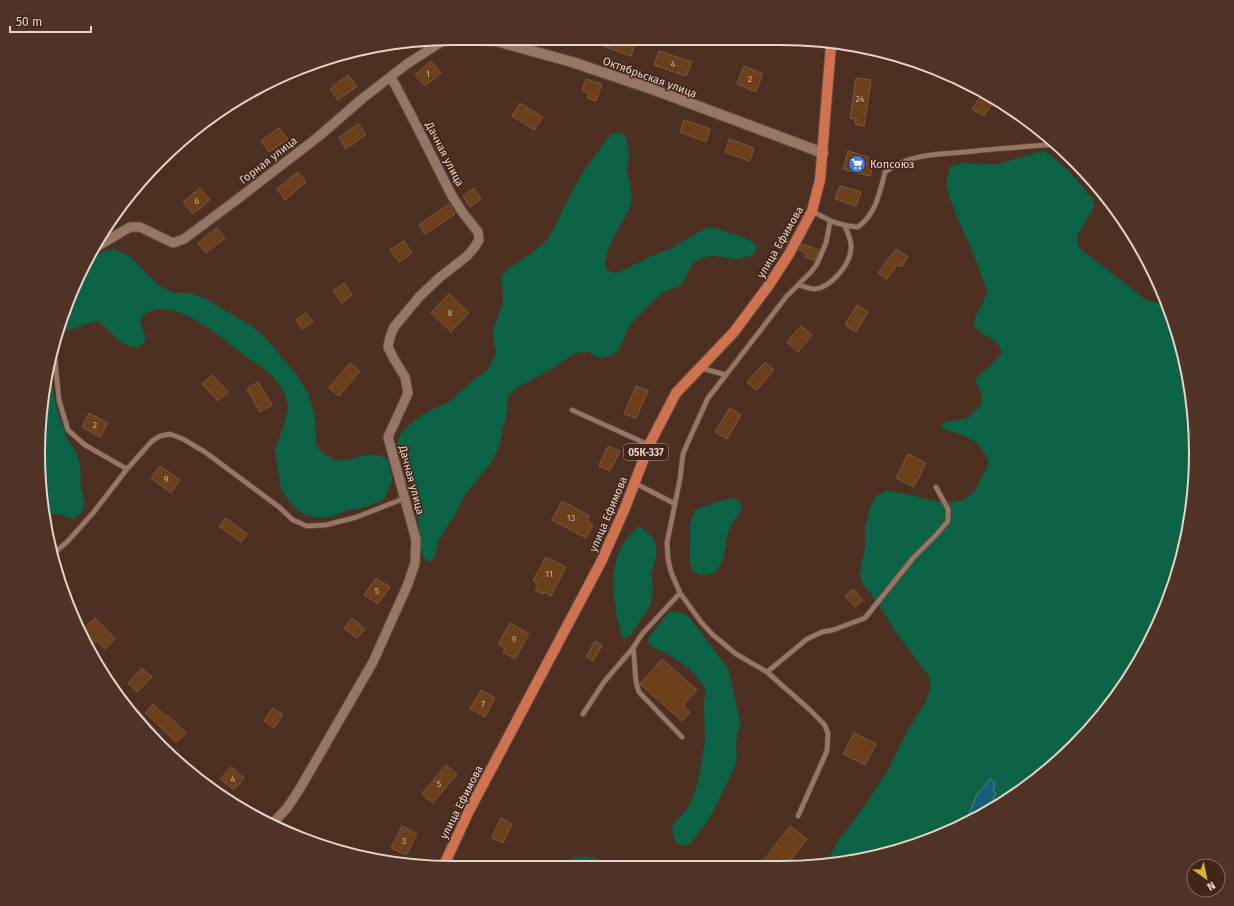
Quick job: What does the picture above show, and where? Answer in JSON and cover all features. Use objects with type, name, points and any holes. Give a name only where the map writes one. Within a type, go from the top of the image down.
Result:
[{"type":"main road","name":"улица Ефимова","points":[[446,861],[469,811],[601,562],[625,508],[649,445],[676,393],[699,367],[734,332],[769,285],[789,254],[812,211],[820,180],[831,48]]},
{"type":"street","name":"Октябрьская улица","points":[[507,45],[572,62],[823,152]]},
{"type":"street","name":"Горная улица","points":[[104,242],[130,227],[140,227],[173,243],[184,239],[318,137],[363,98],[406,64],[434,46]]},
{"type":"street","name":"Дачная улица","points":[[276,820],[287,808],[300,790],[372,662],[408,584],[415,563],[416,540],[388,436],[408,393],[405,377],[388,347],[390,337],[394,327],[420,296],[439,278],[467,256],[479,240],[478,232],[452,196],[391,77]]},
{"type":"lane","points":[[812,211],[830,222],[845,226],[858,227],[865,222],[879,197],[885,172],[907,160],[937,154],[1048,145]]},
{"type":"lane","points":[[798,816],[827,751],[828,733],[824,724],[767,672],[736,654],[713,635],[693,612],[680,593],[671,572],[667,543],[680,479],[683,454],[708,398],[772,314],[786,297],[811,272],[821,258],[826,243],[830,222]]},
{"type":"lane","points":[[799,285],[812,289],[827,286],[843,268],[849,258],[852,248],[845,226]]},
{"type":"lane","points":[[55,363],[59,400],[68,430],[85,445],[127,469]]},
{"type":"lane","points":[[699,367],[726,375]]},
{"type":"lane","points":[[572,410],[649,445]]},
{"type":"lane","points":[[57,550],[67,542],[93,513],[127,469],[152,441],[160,436],[170,434],[205,452],[279,507],[293,520],[307,526],[326,525],[357,517],[405,498]]},
{"type":"lane","points":[[634,483],[674,504]]},
{"type":"lane","points":[[767,672],[807,639],[822,632],[834,630],[865,618],[914,557],[948,521],[948,509],[936,487]]},
{"type":"lane","points":[[583,714],[604,682],[633,648],[642,634],[680,593]]},
{"type":"lane","points":[[633,648],[636,684],[639,692],[682,737]]},
{"type":"green space","points":[[620,133],[626,137],[629,159],[627,170],[631,190],[631,202],[608,249],[606,257],[607,271],[615,273],[626,269],[651,256],[670,249],[704,229],[711,227],[752,241],[757,248],[752,256],[737,259],[714,256],[704,257],[694,262],[683,282],[678,287],[663,292],[630,325],[618,351],[610,356],[601,358],[588,352],[574,354],[555,367],[518,387],[508,396],[506,418],[500,445],[493,460],[465,495],[438,542],[435,556],[431,562],[426,561],[422,554],[413,483],[408,465],[397,444],[401,433],[427,412],[450,401],[488,369],[496,354],[493,332],[503,302],[502,275],[547,240],[584,171],[611,134]]},
{"type":"green space","points":[[1043,151],[1051,155],[1068,170],[1093,199],[1094,207],[1077,236],[1078,247],[1145,299],[1160,304],[1175,347],[1181,373],[1186,400],[1188,426],[1189,453],[1186,506],[1175,559],[1158,609],[1147,633],[1120,680],[1088,722],[1050,760],[1008,792],[988,804],[971,811],[969,815],[961,819],[937,830],[887,847],[829,858],[838,841],[861,811],[887,772],[909,728],[926,702],[930,689],[930,678],[862,583],[860,573],[865,548],[865,528],[869,510],[876,496],[887,490],[944,503],[962,501],[974,492],[988,466],[988,459],[978,444],[969,438],[942,428],[942,424],[945,422],[968,418],[981,405],[982,396],[975,379],[1002,353],[997,342],[981,333],[974,326],[975,317],[988,292],[947,189],[947,176],[950,167],[962,163],[998,164]]},
{"type":"green space","points":[[113,249],[128,255],[159,286],[175,293],[191,293],[204,298],[250,325],[265,337],[298,377],[308,393],[315,418],[316,444],[321,452],[336,461],[365,455],[375,455],[384,457],[388,461],[392,482],[384,499],[366,507],[328,517],[313,517],[300,512],[289,502],[281,488],[275,449],[284,426],[288,407],[283,391],[274,378],[265,370],[216,333],[190,317],[164,309],[152,310],[142,318],[141,327],[145,334],[146,340],[138,348],[125,345],[99,321],[64,330],[76,297],[97,254]]},
{"type":"green space","points":[[51,383],[67,439],[76,451],[80,464],[81,489],[85,503],[81,513],[73,519],[62,515],[49,514],[48,506],[45,453],[48,400]]},
{"type":"green space","points":[[732,498],[737,500],[742,506],[727,535],[721,563],[713,573],[700,575],[695,573],[690,564],[690,526],[693,514],[700,507]]},
{"type":"green space","points":[[639,527],[653,538],[657,551],[652,572],[652,596],[651,603],[644,615],[631,635],[625,638],[622,637],[616,613],[614,600],[614,575],[620,551],[630,534]]},
{"type":"green space","points":[[677,611],[690,618],[728,668],[740,721],[740,727],[737,734],[737,757],[729,779],[707,822],[690,844],[682,846],[676,842],[672,829],[676,820],[686,811],[696,789],[705,740],[704,703],[706,690],[695,675],[681,663],[649,645],[648,638],[669,612]]},
{"type":"green space","points":[[581,856],[595,858],[598,861],[566,861]]},
{"type":"water","points":[[991,779],[995,783],[993,791],[996,793],[993,798],[995,800],[969,815],[977,795]]},
{"type":"building","points":[[603,45],[634,45],[631,56]]},
{"type":"building","points":[[659,51],[692,62],[686,76],[654,65]]},
{"type":"building","points":[[431,61],[441,73],[425,86],[415,75]]},
{"type":"building","points":[[744,66],[763,74],[756,92],[737,84]]},
{"type":"building","points":[[348,75],[357,86],[338,100],[330,89]]},
{"type":"building","points":[[856,78],[871,80],[864,126],[855,124],[856,119],[850,118]]},
{"type":"building","points":[[586,79],[602,84],[596,101],[587,98],[589,93],[582,91]]},
{"type":"building","points":[[980,97],[992,104],[984,116],[972,109]]},
{"type":"building","points":[[520,103],[543,117],[534,130],[512,116]]},
{"type":"building","points":[[684,120],[710,129],[706,142],[680,132]]},
{"type":"building","points":[[358,124],[366,134],[346,149],[339,138]]},
{"type":"building","points":[[279,128],[288,139],[269,152],[261,141]]},
{"type":"building","points":[[729,139],[754,148],[750,161],[725,152]]},
{"type":"building","points":[[848,151],[869,157],[867,164],[873,165],[870,176],[843,169]]},
{"type":"building","points":[[298,172],[306,182],[285,200],[277,189]]},
{"type":"building","points":[[840,186],[861,192],[856,206],[835,199]]},
{"type":"building","points":[[200,188],[210,200],[193,214],[183,202]]},
{"type":"building","points":[[474,188],[481,199],[470,207],[463,196]]},
{"type":"building","points":[[449,204],[455,214],[425,234],[419,225]]},
{"type":"building","points":[[217,228],[225,238],[206,253],[198,243]]},
{"type":"building","points":[[404,241],[412,253],[399,262],[390,250]]},
{"type":"building","points":[[802,244],[819,250],[815,260],[805,257],[806,253],[799,250]]},
{"type":"building","points":[[896,249],[908,257],[901,267],[897,265],[887,279],[878,273]]},
{"type":"building","points":[[344,283],[352,295],[342,303],[333,291]]},
{"type":"building","points":[[449,294],[469,313],[451,332],[431,313]]},
{"type":"building","points":[[857,305],[868,312],[856,332],[845,325]]},
{"type":"building","points":[[306,313],[313,322],[302,329],[296,320]]},
{"type":"building","points":[[801,326],[812,335],[798,352],[787,342]]},
{"type":"building","points":[[765,362],[774,370],[757,390],[747,382]]},
{"type":"building","points":[[350,363],[360,371],[339,396],[329,388]]},
{"type":"building","points":[[212,375],[228,392],[218,401],[202,384]]},
{"type":"building","points":[[258,382],[272,405],[260,412],[247,389]]},
{"type":"building","points":[[636,386],[648,391],[636,418],[624,414]]},
{"type":"building","points":[[730,408],[741,415],[727,439],[715,432]]},
{"type":"building","points":[[89,413],[108,423],[100,437],[82,427]]},
{"type":"building","points":[[608,446],[620,451],[610,471],[599,466]]},
{"type":"building","points":[[908,454],[926,463],[914,487],[896,478]]},
{"type":"building","points":[[160,466],[180,480],[171,493],[151,478]]},
{"type":"building","points":[[562,501],[590,516],[587,521],[593,525],[586,538],[552,520]]},
{"type":"building","points":[[226,518],[247,534],[241,542],[219,526]]},
{"type":"building","points":[[546,557],[566,567],[551,596],[544,592],[543,594],[535,590],[538,584],[533,581]]},
{"type":"building","points":[[376,578],[390,587],[378,604],[364,595]]},
{"type":"building","points":[[853,589],[863,600],[855,607],[845,596]]},
{"type":"building","points":[[95,618],[115,639],[105,649],[97,641],[94,643],[85,628]]},
{"type":"building","points":[[352,618],[365,629],[357,638],[344,628]]},
{"type":"building","points":[[510,623],[529,634],[515,659],[503,652],[505,648],[498,644]]},
{"type":"building","points":[[595,641],[602,645],[593,661],[586,657]]},
{"type":"building","points":[[662,659],[697,690],[683,705],[690,712],[682,721],[640,684]]},
{"type":"building","points":[[142,668],[152,677],[137,692],[128,683]]},
{"type":"building","points":[[481,690],[495,698],[485,717],[470,709]]},
{"type":"building","points":[[153,704],[186,733],[176,742],[145,713]]},
{"type":"building","points":[[273,708],[283,715],[274,728],[264,721]]},
{"type":"building","points":[[854,733],[876,744],[865,765],[843,754]]},
{"type":"building","points":[[446,765],[457,774],[433,803],[422,794]]},
{"type":"building","points":[[231,767],[244,778],[234,790],[220,779]]},
{"type":"building","points":[[501,818],[512,824],[503,843],[492,838]]},
{"type":"building","points":[[402,826],[417,834],[406,855],[391,848]]},
{"type":"building","points":[[790,826],[807,839],[790,861],[763,861]]},
{"type":"place","name":"Копсоюз","points":[[857,164]]}]
